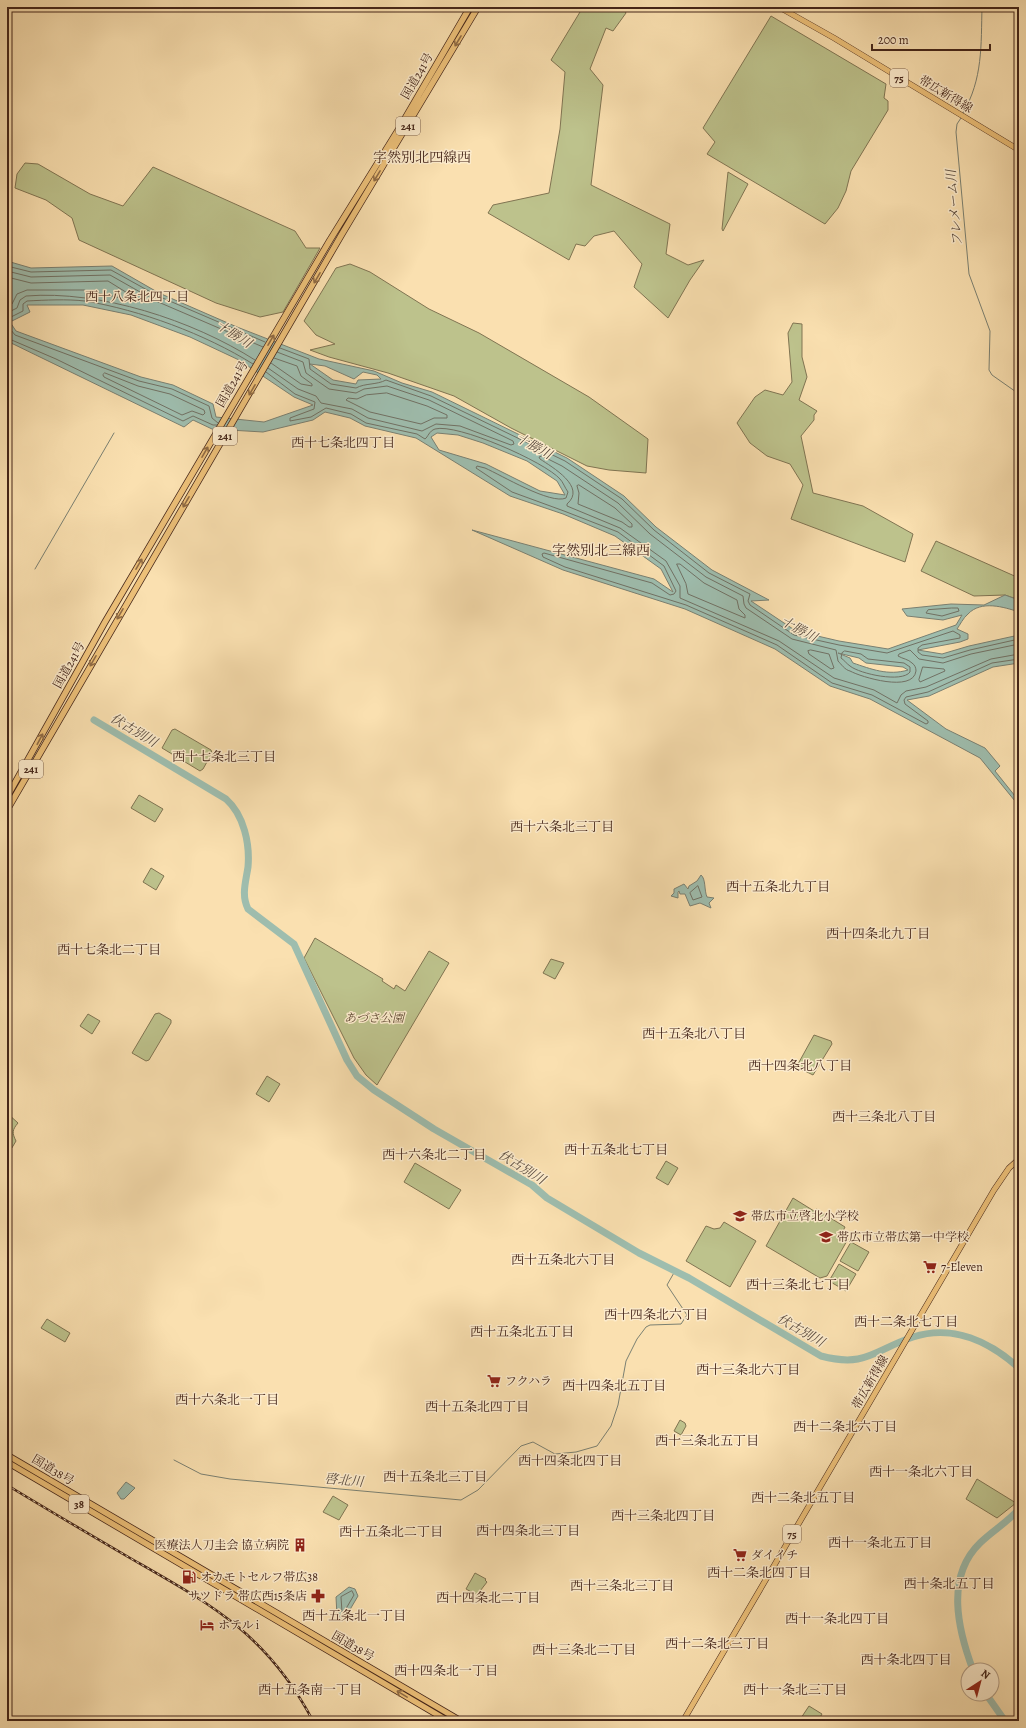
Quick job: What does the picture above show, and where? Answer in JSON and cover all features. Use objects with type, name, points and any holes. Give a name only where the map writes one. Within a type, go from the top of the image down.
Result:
[{"type":"highway","name":"国道241号","points":[[7,797],[105,622],[330,240],[400,127],[470,7]]},
{"type":"highway","name":"国道241号","points":[[7,810],[337,244],[478,7]]},
{"type":"highway","name":"国道38号","points":[[7,1455],[460,1721]]},
{"type":"highway","name":"国道38号","points":[[7,1462],[448,1721]]},
{"type":"main road","name":"帯広新得線","points":[[779,7],[834,38],[1019,150]]},
{"type":"main road","name":"帯広新得線","points":[[682,1721],[994,1190],[1017,1161]]},
{"type":"green space","points":[[583,7],[623,7],[626,13],[613,31],[606,28],[590,69],[603,85],[591,185],[670,224],[666,254],[688,265],[704,260],[690,280],[668,318],[634,287],[642,264],[614,231],[594,236],[585,246],[576,244],[569,260],[488,213],[493,205],[549,193],[560,129],[565,72],[551,60]]},
{"type":"green space","points":[[771,16],[886,84],[884,98],[888,101],[888,110],[851,171],[846,191],[838,208],[825,224],[707,154],[715,142],[703,128]]},
{"type":"green space","points":[[25,163],[38,164],[90,194],[123,206],[153,167],[295,231],[306,248],[320,248],[283,312],[260,317],[216,303],[79,240],[72,218],[46,200],[15,188],[17,174]]},
{"type":"green space","points":[[728,172],[748,184],[723,231],[722,229]]},
{"type":"green space","points":[[350,264],[370,272],[429,309],[479,333],[589,397],[648,439],[646,473],[609,470],[587,466],[511,428],[454,396],[388,373],[329,357],[310,350],[335,344],[316,335],[304,321],[336,268]]},
{"type":"green space","points":[[793,323],[802,324],[802,357],[807,377],[799,400],[817,411],[814,415],[814,420],[801,436],[813,493],[863,506],[913,534],[905,562],[791,519],[803,485],[790,464],[767,456],[750,443],[737,423],[755,397],[765,390],[783,395],[792,382],[788,333]]},
{"type":"green space","points":[[936,541],[1019,578],[1019,600],[1005,595],[974,596],[921,571]]},
{"type":"green space","points":[[175,729],[211,750],[212,753],[203,769],[200,771],[162,748],[172,730]]},
{"type":"green space","points":[[139,795],[163,809],[155,822],[131,808]]},
{"type":"green space","points":[[151,868],[164,876],[156,890],[143,882]]},
{"type":"green space","name":"あづさ公園","points":[[315,938],[383,979],[382,981],[394,989],[396,985],[405,991],[429,951],[449,963],[377,1085],[366,1075],[354,1058],[304,958]]},
{"type":"green space","points":[[551,959],[564,963],[555,979],[543,973]]},
{"type":"green space","points":[[159,1013],[171,1020],[171,1023],[149,1060],[146,1061],[132,1053],[155,1014]]},
{"type":"green space","points":[[88,1014],[100,1021],[92,1034],[80,1026]]},
{"type":"green space","points":[[814,1035],[831,1041],[832,1044],[813,1075],[799,1068],[798,1064]]},
{"type":"green space","points":[[267,1076],[280,1084],[269,1102],[256,1094]]},
{"type":"green space","points":[[7,1113],[18,1123],[13,1132],[16,1141],[7,1156]]},
{"type":"green space","points":[[666,1161],[678,1168],[668,1185],[656,1178]]},
{"type":"green space","points":[[415,1163],[461,1190],[449,1209],[404,1182]]},
{"type":"green space","points":[[793,1198],[814,1211],[816,1209],[845,1227],[842,1233],[848,1239],[827,1276],[820,1278],[766,1246]]},
{"type":"green space","points":[[724,1222],[756,1241],[730,1287],[686,1261],[706,1226],[714,1229],[720,1228]]},
{"type":"green space","points":[[851,1242],[869,1252],[858,1271],[840,1261]]},
{"type":"green space","points":[[839,1264],[856,1274],[846,1291],[829,1281]]},
{"type":"green space","points":[[47,1319],[70,1333],[65,1342],[41,1328]]},
{"type":"green space","points":[[680,1420],[685,1423],[686,1426],[681,1435],[674,1431]]},
{"type":"green space","points":[[977,1479],[1016,1503],[997,1518],[966,1499]]},
{"type":"green space","points":[[333,1496],[348,1505],[339,1520],[323,1512]]},
{"type":"green space","points":[[475,1573],[486,1579],[485,1580],[487,1582],[477,1595],[466,1589]]},
{"type":"green space","points":[[809,1706],[822,1714],[818,1721],[799,1721]]},
{"type":"water","name":"十勝川","points":[[7,261],[31,268],[112,266],[159,293],[237,327],[319,359],[374,371],[402,383],[432,392],[567,458],[624,496],[656,527],[712,570],[769,600],[751,601],[796,631],[839,641],[888,649],[956,625],[962,615],[943,620],[907,616],[902,609],[951,604],[984,605],[1005,595],[1019,600],[1019,612],[993,606],[979,607],[973,610],[965,617],[957,629],[968,634],[968,639],[960,642],[918,650],[942,654],[969,646],[1019,635],[1019,663],[993,667],[929,696],[907,700],[946,729],[985,748],[1000,766],[995,771],[1019,801],[1019,806],[980,758],[870,699],[830,686],[775,649],[685,609],[563,570],[472,530],[654,579],[673,592],[661,569],[615,536],[563,514],[510,496],[416,438],[365,426],[350,418],[325,412],[313,420],[263,432],[212,429],[193,420],[184,427],[7,341]],"holes":[[[27,305],[83,305],[131,315],[190,337],[239,360],[294,397],[313,405],[264,422],[216,417],[213,404],[173,385],[141,377],[16,331],[10,322],[30,312]],[[310,364],[325,366],[354,379],[363,372],[377,375],[381,379],[358,380],[356,384],[333,380]],[[437,433],[458,435],[483,443],[527,461],[557,481],[565,495],[540,491],[486,464],[439,450],[431,437]],[[838,653],[859,658],[866,663],[903,667],[908,670],[901,672],[880,671],[853,663],[850,658]]]},
{"type":"water","points":[[701,875],[704,879],[707,897],[714,898],[709,903],[711,908],[700,903],[690,906],[685,894],[680,894],[679,891],[678,898],[671,896],[674,893],[674,889],[684,884],[688,889],[689,886],[697,881]]},
{"type":"water","points":[[126,1482],[135,1488],[124,1499],[121,1499],[117,1493]]},
{"type":"water","points":[[349,1587],[355,1589],[358,1596],[345,1618],[342,1620],[337,1616],[336,1597]]},
{"type":"waterway","name":"フレメーム川","points":[[963,113],[970,100],[978,75],[981,48],[982,7]]},
{"type":"waterway","name":"フレメーム川","points":[[961,118],[957,124],[956,132],[969,274],[990,331],[989,370],[992,375],[1019,394]]},
{"type":"waterway","points":[[35,569],[114,433]]},
{"type":"waterway","name":"伏古別川","points":[[94,720],[226,799],[232,806],[241,821],[247,840],[248,867],[244,893],[248,909],[294,944],[347,1060],[357,1076],[374,1090],[434,1129],[532,1185],[547,1198],[639,1253],[689,1278],[821,1356],[836,1359],[860,1359],[913,1337],[942,1333],[956,1334],[983,1343],[996,1350],[1019,1368]]},
{"type":"waterway","name":"啓北川","points":[[174,1460],[201,1474],[230,1479],[461,1500],[478,1490],[521,1446],[533,1442],[555,1454],[576,1452],[597,1446],[611,1426],[618,1405],[626,1361],[637,1339],[646,1327],[650,1325],[681,1324],[687,1315],[667,1285],[675,1271]]},
{"type":"waterway","name":"伏古別川","points":[[970,1662],[959,1621],[958,1588],[962,1572],[969,1557],[980,1543],[1019,1509]]},
{"type":"waterway","name":"伏古別川","points":[[992,1702],[1005,1721]]},
{"type":"railway","points":[[7,1485],[187,1591],[235,1624],[277,1665],[313,1721]]},
{"type":"place","name":"帯広市立啓北小学校","points":[[740,1216]]},
{"type":"place","name":"帯広市立帯広第一中学校","points":[[826,1237]]},
{"type":"place","name":"7-Eleven","points":[[930,1267]]},
{"type":"place","name":"フクハラ","points":[[494,1381]]},
{"type":"place","name":"医療法人刀圭会 協立病院","points":[[300,1545]]},
{"type":"place","name":"ダイイチ","points":[[740,1555]]},
{"type":"place","name":"オカモトセルフ帯広38","points":[[189,1577]]},
{"type":"place","name":"サツドラ 帯広西15条店","points":[[318,1596]]},
{"type":"place","name":"ホテル i","points":[[207,1625]]},
{"type":"district","name":"字然別北四線西","points":[[422,157]]},
{"type":"district","name":"西十八条北四丁目","points":[[137,296]]},
{"type":"district","name":"西十七条北四丁目","points":[[343,442]]},
{"type":"district","name":"字然別北三線西","points":[[601,550]]},
{"type":"district","name":"西十七条北三丁目","points":[[224,756]]},
{"type":"district","name":"西十六条北三丁目","points":[[562,826]]},
{"type":"district","name":"西十五条北九丁目","points":[[778,886]]},
{"type":"district","name":"西十四条北九丁目","points":[[878,933]]},
{"type":"district","name":"西十七条北二丁目","points":[[109,949]]},
{"type":"district","name":"西十五条北八丁目","points":[[694,1033]]},
{"type":"district","name":"西十四条北八丁目","points":[[800,1065]]},
{"type":"district","name":"西十三条北八丁目","points":[[884,1116]]},
{"type":"district","name":"西十五条北七丁目","points":[[616,1149]]},
{"type":"district","name":"西十六条北二丁目","points":[[434,1154]]},
{"type":"district","name":"西十五条北六丁目","points":[[563,1259]]},
{"type":"district","name":"西十三条北七丁目","points":[[798,1284]]},
{"type":"district","name":"西十四条北六丁目","points":[[656,1314]]},
{"type":"district","name":"西十二条北七丁目","points":[[906,1321]]},
{"type":"district","name":"西十五条北五丁目","points":[[522,1331]]},
{"type":"district","name":"西十三条北六丁目","points":[[748,1369]]},
{"type":"district","name":"西十四条北五丁目","points":[[614,1385]]},
{"type":"district","name":"西十六条北一丁目","points":[[227,1399]]},
{"type":"district","name":"西十五条北四丁目","points":[[477,1406]]},
{"type":"district","name":"西十二条北六丁目","points":[[845,1426]]},
{"type":"district","name":"西十三条北五丁目","points":[[707,1440]]},
{"type":"district","name":"西十四条北四丁目","points":[[570,1460]]},
{"type":"district","name":"西十一条北六丁目","points":[[921,1471]]},
{"type":"district","name":"西十五条北三丁目","points":[[435,1476]]},
{"type":"district","name":"西十二条北五丁目","points":[[803,1497]]},
{"type":"district","name":"西十三条北四丁目","points":[[663,1515]]},
{"type":"district","name":"西十四条北三丁目","points":[[528,1530]]},
{"type":"district","name":"西十五条北二丁目","points":[[391,1531]]},
{"type":"district","name":"西十一条北五丁目","points":[[880,1542]]},
{"type":"district","name":"西十二条北四丁目","points":[[759,1572]]},
{"type":"district","name":"西十条北五丁目","points":[[949,1583]]},
{"type":"district","name":"西十三条北三丁目","points":[[622,1585]]},
{"type":"district","name":"西十四条北二丁目","points":[[488,1597]]},
{"type":"district","name":"西十五条北一丁目","points":[[354,1615]]},
{"type":"district","name":"西十一条北四丁目","points":[[837,1618]]},
{"type":"district","name":"西十二条北三丁目","points":[[717,1643]]},
{"type":"district","name":"西十三条北二丁目","points":[[584,1649]]},
{"type":"district","name":"西十条北四丁目","points":[[906,1659]]},
{"type":"district","name":"西十四条北一丁目","points":[[446,1670]]},
{"type":"district","name":"西十五条南一丁目","points":[[310,1689]]},
{"type":"district","name":"西十一条北三丁目","points":[[795,1689]]}]
